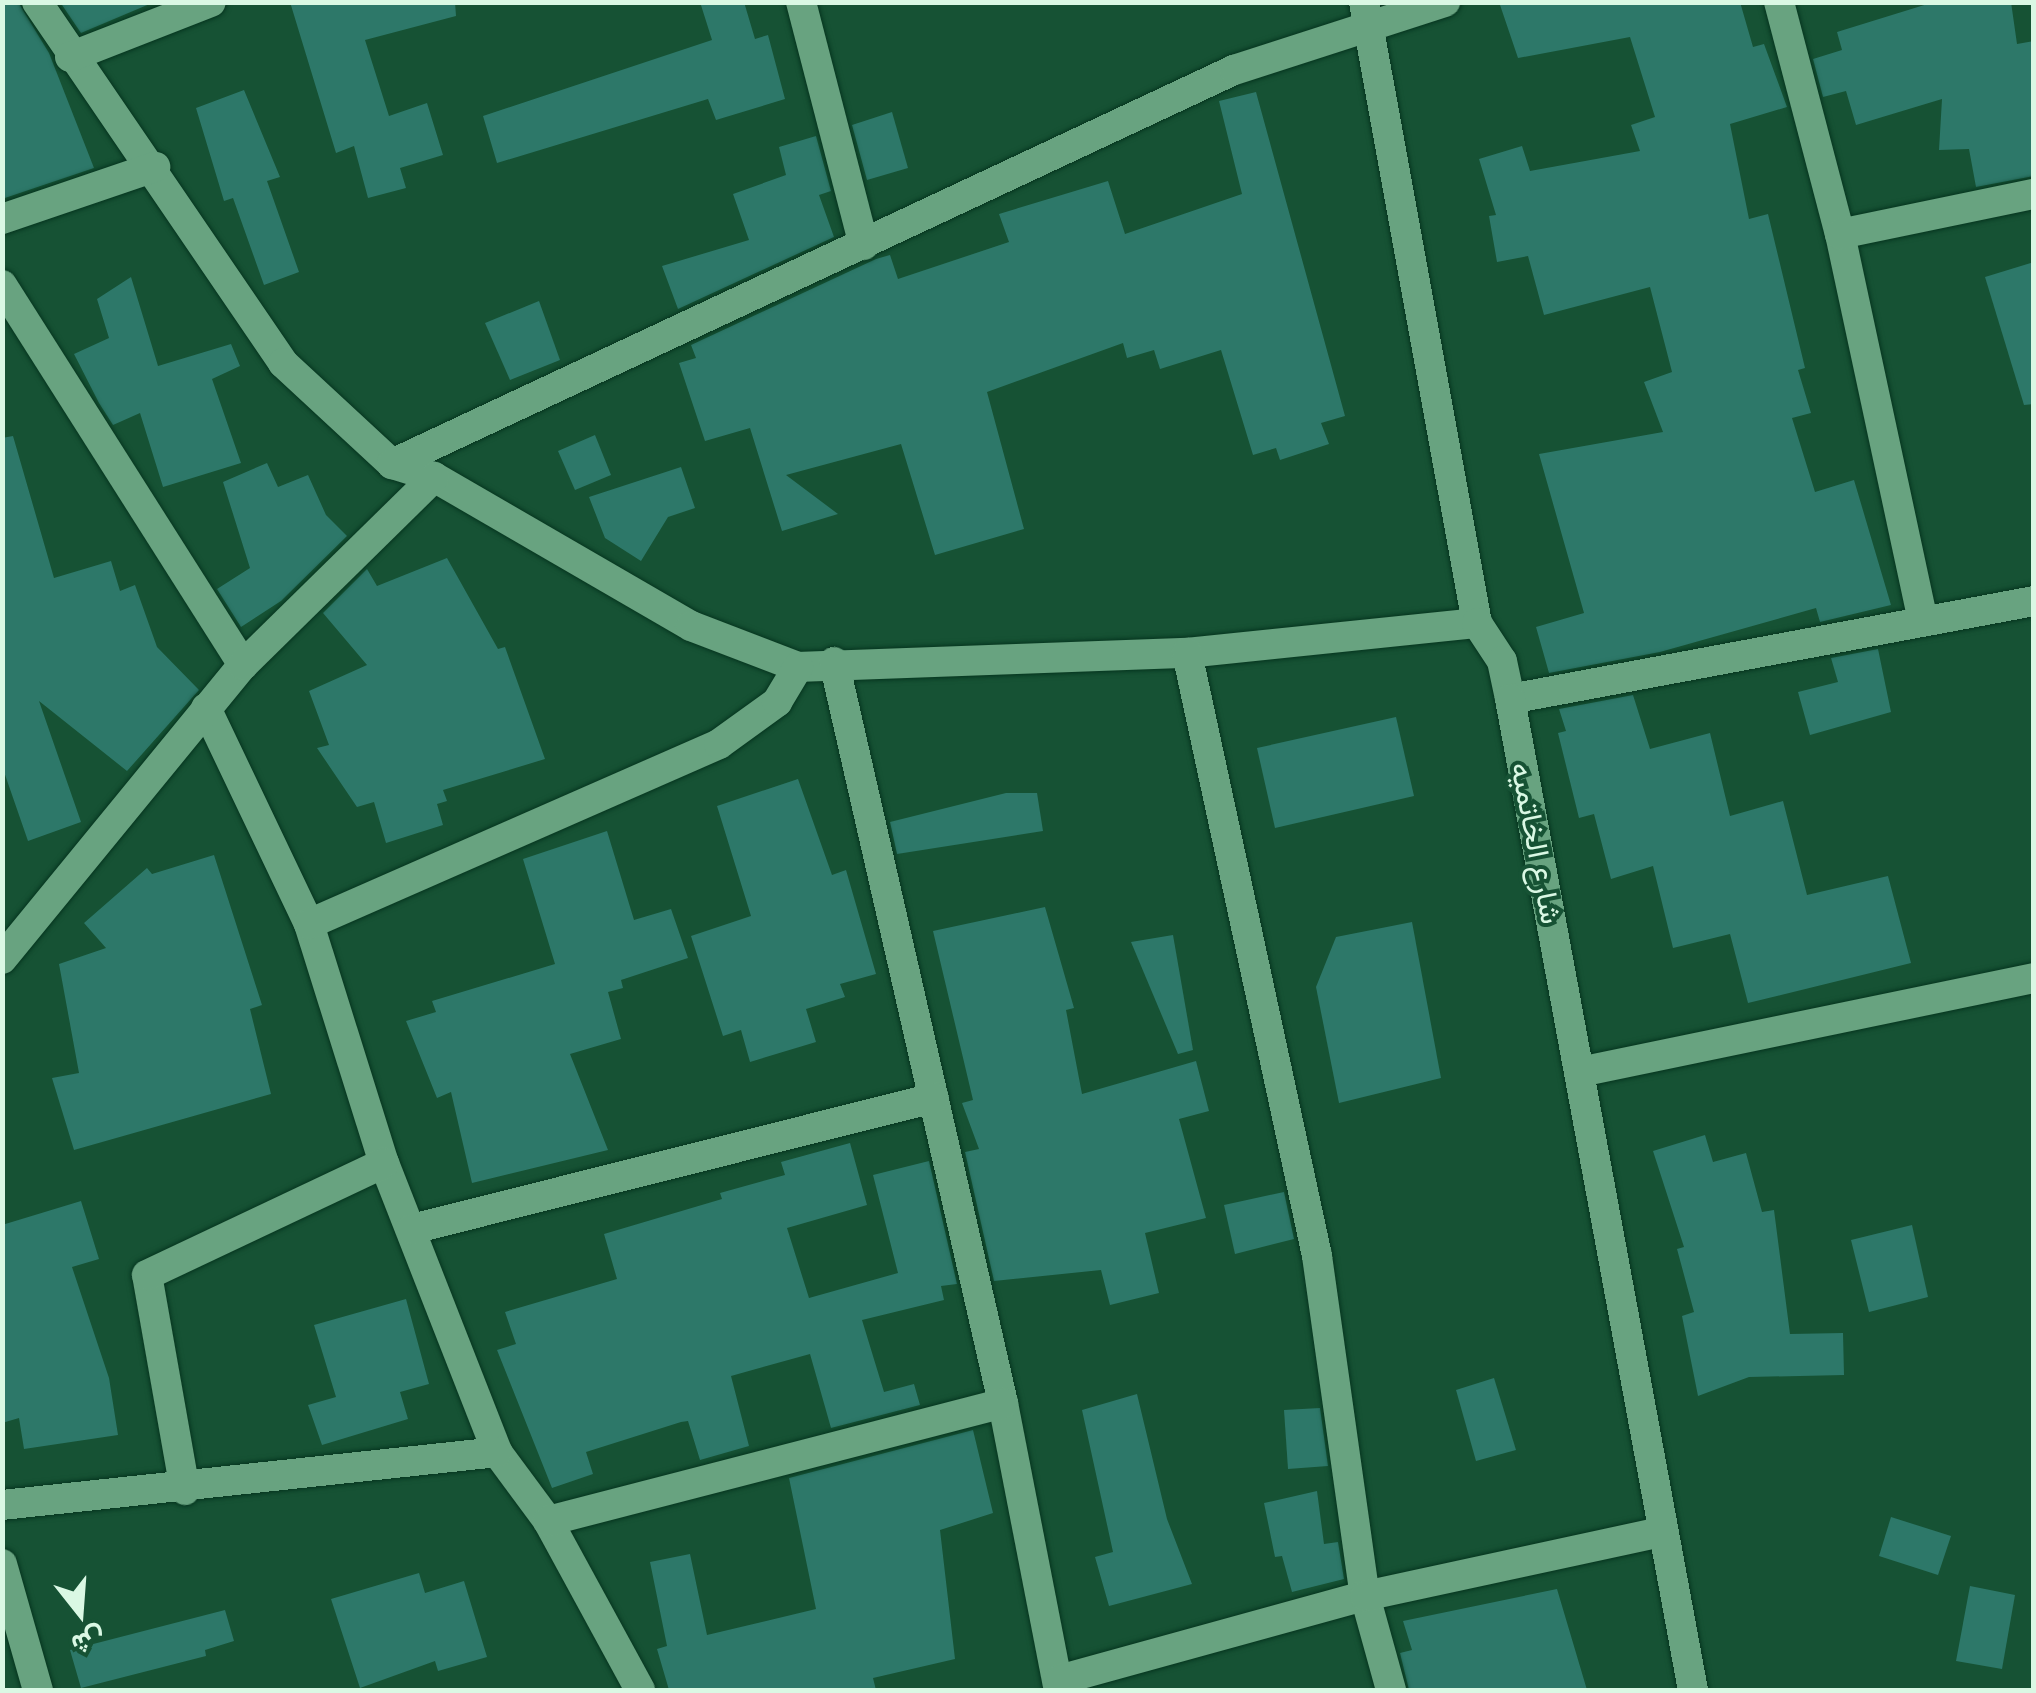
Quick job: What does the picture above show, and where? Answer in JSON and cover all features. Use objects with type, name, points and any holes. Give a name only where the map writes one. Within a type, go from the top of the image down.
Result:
[{"type":"street","points":[[37,2],[70,56],[155,167],[283,363],[392,464],[434,477],[635,599],[798,667],[834,662],[1187,653],[1477,622]]},
{"type":"street","points":[[70,56],[211,2]]},
{"type":"street","points":[[801,2],[864,245]]},
{"type":"street","points":[[392,464],[1234,70],[1366,16],[1445,2]]},
{"type":"street","points":[[1779,2],[1840,234],[1922,617]]},
{"type":"street","name":"شارع الخاتميه","points":[[1366,16],[1477,622],[1502,660],[1510,698],[1660,1532],[1693,1690]]},
{"type":"street","points":[[2,219],[155,167]]},
{"type":"street","points":[[1840,234],[2034,194]]},
{"type":"street","points":[[2,285],[242,665]]},
{"type":"street","points":[[2,960],[242,665],[434,477]]},
{"type":"street","points":[[1510,698],[1922,617],[2034,601]]},
{"type":"street","points":[[1187,653],[1317,1256],[1365,1596],[1391,1690]]},
{"type":"street","points":[[834,662],[1003,1403],[1059,1685],[1365,1596],[1660,1532]]},
{"type":"street","points":[[310,924],[719,744],[777,702],[798,667]]},
{"type":"street","points":[[206,708],[310,924],[384,1163],[497,1452],[548,1521],[640,1690]]},
{"type":"street","points":[[1580,1072],[2034,978]]},
{"type":"street","points":[[412,1229],[934,1098]]},
{"type":"street","points":[[186,1490],[147,1275],[384,1163]]},
{"type":"street","points":[[548,1521],[1003,1403]]},
{"type":"street","points":[[2,1505],[186,1490],[497,1452]]},
{"type":"street","points":[[2,1564],[38,1690]]},
{"type":"building","points":[[2,2],[18,2],[49,53],[94,168],[2,199]]},
{"type":"building","points":[[60,2],[152,2],[152,3],[81,33]]},
{"type":"building","points":[[290,2],[455,2],[456,16],[365,40],[389,116],[427,103],[443,155],[400,168],[406,188],[368,198],[354,146],[336,153]]},
{"type":"building","points":[[700,2],[744,2],[755,39],[768,35],[785,99],[716,120],[708,99],[497,163],[483,116],[712,40]]},
{"type":"building","points":[[1499,2],[1740,2],[1753,47],[1764,44],[1787,107],[1730,124],[1749,219],[1768,214],[1805,368],[1798,370],[1811,413],[1792,418],[1815,492],[1854,480],[1891,605],[1820,622],[1816,608],[1660,652],[1549,673],[1536,627],[1584,613],[1539,454],[1663,432],[1644,382],[1672,372],[1650,287],[1544,315],[1528,256],[1497,262],[1489,216],[1496,215],[1479,159],[1522,146],[1530,171],[1640,151],[1631,125],[1655,117],[1630,37],[1518,58]]},
{"type":"building","points":[[1934,2],[2011,2],[2017,44],[2034,41],[2034,176],[1976,187],[1969,149],[1939,150],[1942,99],[1856,125],[1846,91],[1823,97],[1813,59],[1842,50],[1837,32]]},
{"type":"building","points":[[244,90],[280,177],[267,181],[299,272],[264,285],[233,198],[224,201],[196,108]]},
{"type":"building","points":[[1256,92],[1345,416],[1321,423],[1329,444],[1280,460],[1276,448],[1253,455],[1221,350],[1160,369],[1154,350],[1127,358],[1123,343],[987,392],[1024,529],[935,555],[901,444],[786,475],[838,514],[782,531],[750,428],[705,441],[679,363],[696,358],[691,345],[876,259],[890,255],[898,279],[1009,242],[999,214],[1108,181],[1125,234],[1242,194],[1219,101]]},
{"type":"building","points":[[892,112],[908,168],[867,180],[852,125]]},
{"type":"building","points":[[816,136],[831,191],[819,195],[834,237],[678,309],[662,266],[749,240],[733,194],[786,175],[779,147]]},
{"type":"building","points":[[2034,262],[2034,404],[2024,405],[1985,277]]},
{"type":"building","points":[[131,277],[158,366],[231,344],[240,366],[212,379],[241,463],[163,487],[140,413],[113,425],[99,403],[74,354],[109,338],[97,299]]},
{"type":"building","points":[[539,301],[560,360],[510,380],[485,323]]},
{"type":"building","points":[[595,435],[611,475],[575,490],[558,451]]},
{"type":"building","points":[[13,436],[54,578],[111,561],[120,591],[135,585],[157,647],[199,690],[127,771],[39,701],[81,822],[28,841],[2,766],[2,438]]},
{"type":"building","points":[[267,463],[278,487],[308,475],[326,515],[347,536],[281,601],[241,627],[217,589],[250,568],[223,482]]},
{"type":"building","points":[[681,467],[695,508],[668,517],[641,561],[605,538],[589,497]]},
{"type":"building","points":[[447,558],[498,649],[505,647],[545,759],[443,790],[447,801],[437,804],[443,825],[386,843],[374,802],[357,807],[317,748],[329,745],[309,691],[367,665],[323,613],[367,569],[377,586]]},
{"type":"building","points":[[1878,649],[1891,712],[1810,735],[1798,692],[1838,682],[1831,658]]},
{"type":"building","points":[[1633,695],[1650,749],[1710,733],[1730,816],[1783,801],[1807,895],[1888,876],[1911,963],[1748,1003],[1730,934],[1673,948],[1653,866],[1611,879],[1594,814],[1579,818],[1558,733],[1566,731],[1559,709]]},
{"type":"building","points":[[1396,717],[1414,796],[1275,828],[1257,748]]},
{"type":"building","points":[[798,779],[832,875],[846,870],[876,974],[840,984],[845,997],[806,1009],[816,1042],[750,1062],[741,1030],[723,1036],[691,936],[751,916],[717,806]]},
{"type":"building","points":[[1006,793],[1037,793],[1043,831],[897,854],[890,822]]},
{"type":"building","points":[[607,831],[634,920],[671,909],[688,958],[621,980],[623,988],[608,992],[621,1039],[570,1054],[608,1150],[472,1183],[451,1092],[437,1098],[406,1021],[436,1012],[432,1001],[555,964],[523,859]]},
{"type":"building","points":[[214,855],[262,1005],[250,1009],[271,1094],[74,1150],[52,1078],[79,1073],[59,964],[106,948],[84,923],[147,868],[152,874]]},
{"type":"building","points":[[1045,907],[1074,1008],[1066,1010],[1082,1094],[1196,1061],[1209,1111],[1179,1119],[1206,1218],[1145,1233],[1159,1293],[1110,1305],[1101,1270],[994,1281],[965,1152],[979,1149],[962,1103],[973,1100],[933,931]]},
{"type":"building","points":[[1412,922],[1441,1078],[1339,1103],[1316,987],[1336,937]]},
{"type":"building","points":[[1173,935],[1193,1050],[1178,1054],[1131,942]]},
{"type":"building","points":[[1705,1135],[1713,1162],[1746,1153],[1762,1212],[1774,1210],[1790,1334],[1843,1333],[1844,1375],[1749,1377],[1698,1396],[1682,1316],[1694,1312],[1677,1249],[1684,1247],[1653,1151]]},
{"type":"building","points":[[850,1143],[867,1205],[787,1228],[809,1298],[898,1273],[873,1175],[929,1161],[957,1284],[941,1286],[944,1300],[862,1320],[884,1392],[914,1384],[920,1405],[831,1428],[810,1354],[731,1376],[749,1446],[700,1460],[688,1421],[681,1422],[586,1452],[593,1474],[552,1488],[497,1350],[516,1344],[505,1312],[617,1279],[604,1234],[722,1199],[720,1193],[785,1175],[781,1162]]},
{"type":"building","points":[[1284,1192],[1294,1239],[1235,1254],[1224,1205]]},
{"type":"building","points":[[81,1201],[99,1259],[72,1267],[109,1378],[118,1435],[24,1449],[19,1418],[2,1423],[2,1225]]},
{"type":"building","points":[[1912,1225],[1928,1297],[1869,1312],[1851,1240]]},
{"type":"building","points":[[406,1299],[429,1384],[400,1392],[408,1419],[322,1445],[308,1405],[336,1397],[314,1325]]},
{"type":"building","points":[[1494,1378],[1516,1450],[1476,1461],[1456,1390]]},
{"type":"building","points":[[1137,1394],[1167,1519],[1192,1584],[1109,1606],[1095,1557],[1113,1552],[1082,1410]]},
{"type":"building","points":[[1320,1408],[1328,1466],[1288,1469],[1284,1410]]},
{"type":"building","points":[[973,1430],[993,1513],[940,1530],[955,1659],[873,1678],[876,1690],[669,1690],[657,1649],[667,1646],[650,1562],[690,1554],[707,1635],[816,1609],[789,1478]]},
{"type":"building","points":[[1317,1491],[1324,1544],[1338,1542],[1344,1579],[1292,1592],[1282,1556],[1275,1557],[1264,1503]]},
{"type":"building","points":[[1891,1517],[1951,1536],[1938,1575],[1879,1556]]},
{"type":"building","points":[[419,1573],[425,1593],[464,1581],[487,1657],[438,1671],[435,1661],[360,1688],[331,1599]]},
{"type":"building","points":[[1970,1586],[2015,1595],[2002,1669],[1956,1661]]},
{"type":"building","points":[[1557,1589],[1587,1690],[1409,1690],[1400,1653],[1412,1650],[1403,1621]]},
{"type":"building","points":[[225,1610],[234,1641],[205,1650],[206,1656],[81,1688],[70,1650]]}]
